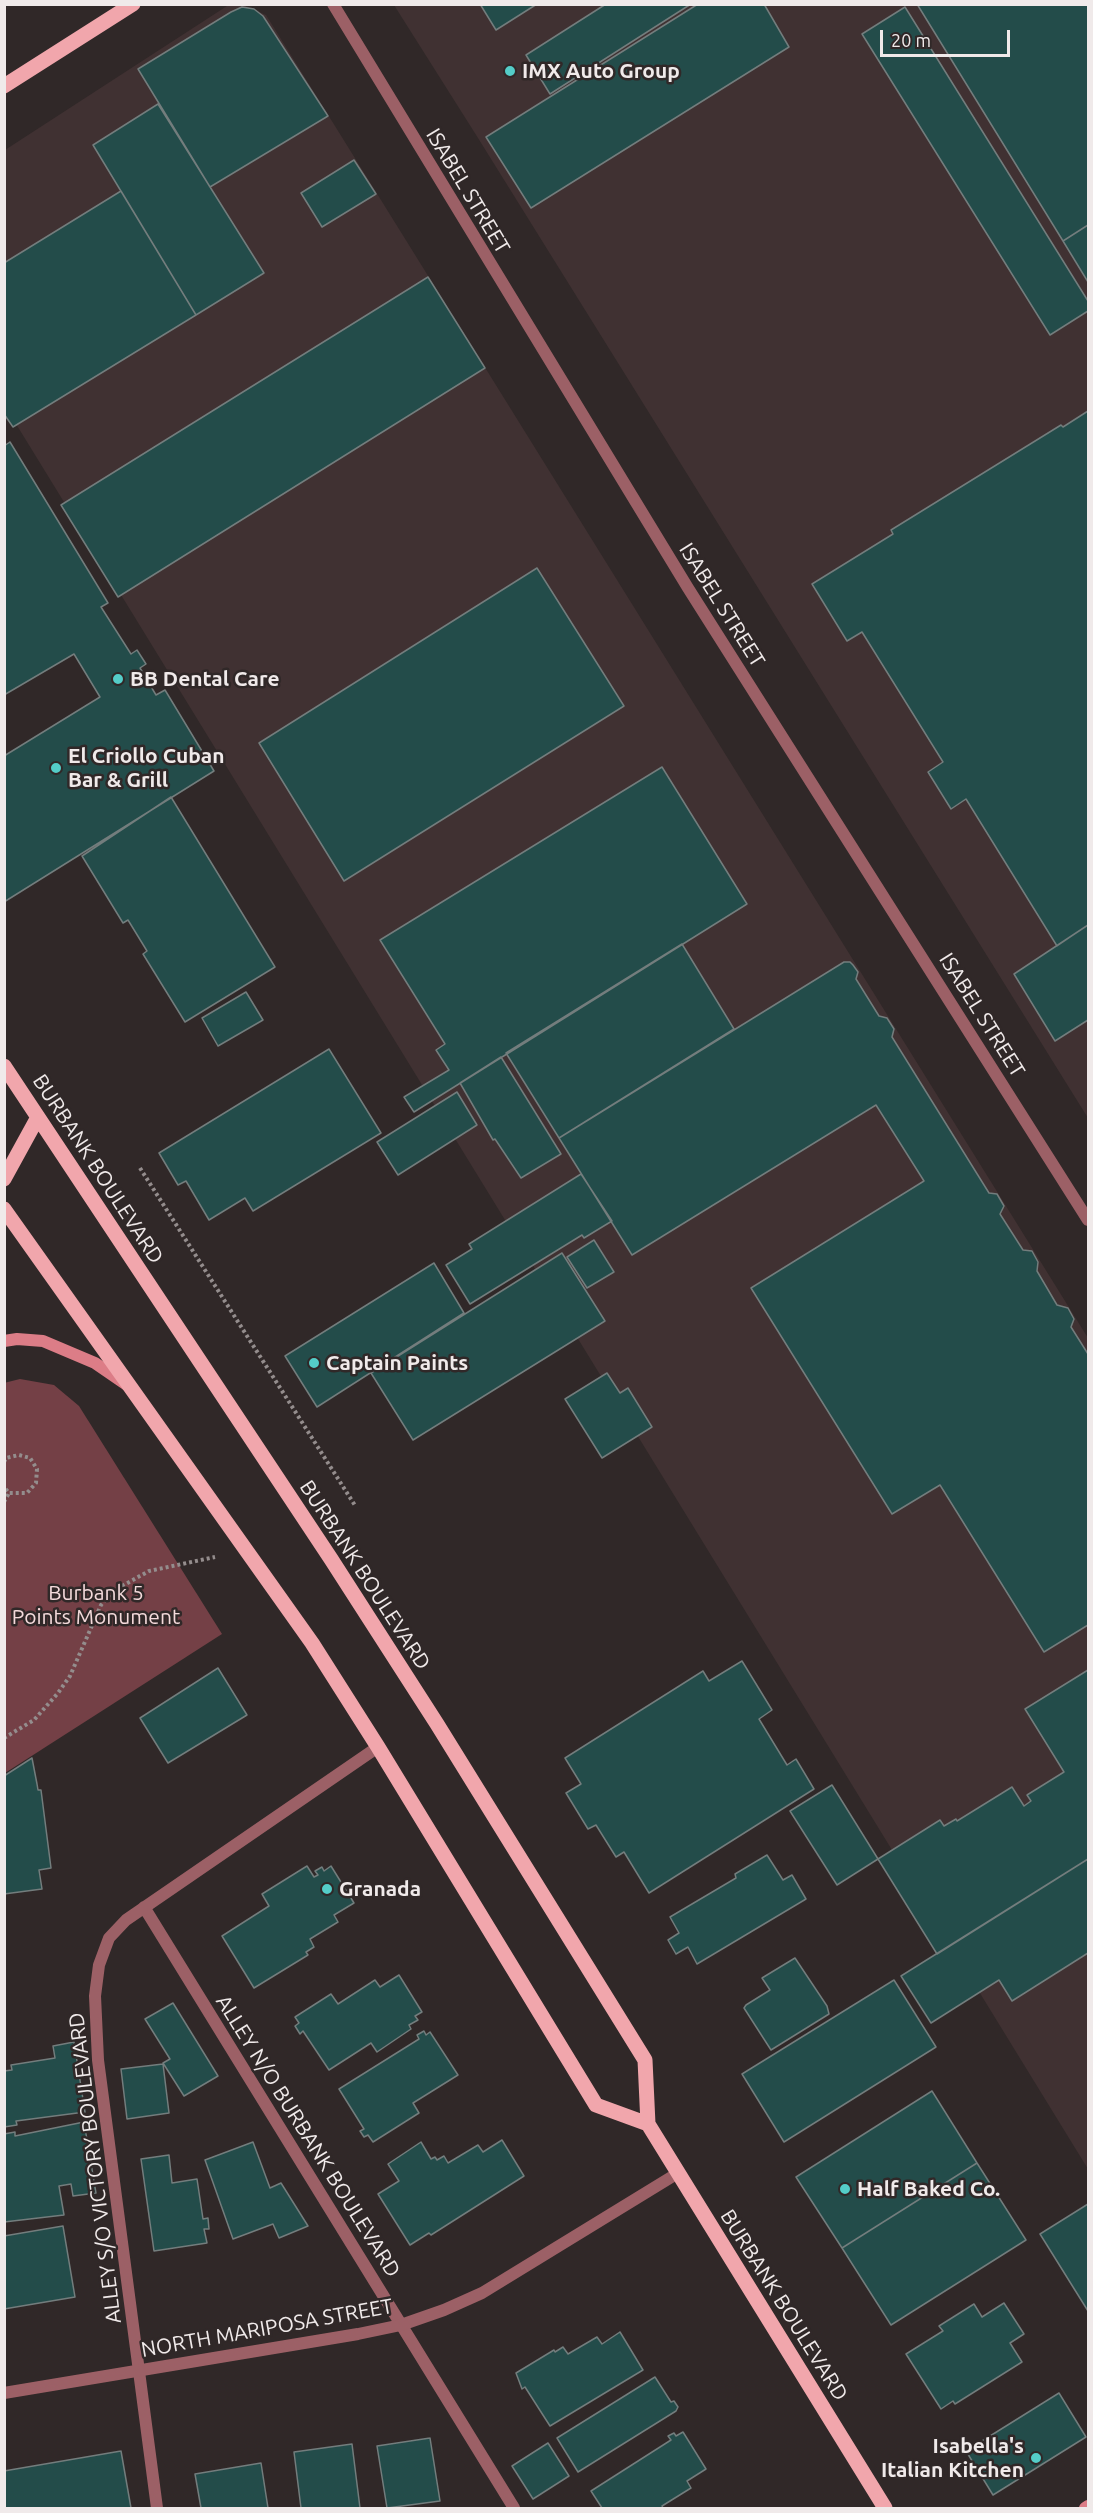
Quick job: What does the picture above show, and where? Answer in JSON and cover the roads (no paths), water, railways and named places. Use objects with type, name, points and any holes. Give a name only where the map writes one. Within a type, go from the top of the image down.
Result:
[{"type":"main road","points":[[4,87],[133,4]]},
{"type":"main road","name":"BURBANK BOULEVARD","points":[[4,1066],[337,1568],[645,2060],[648,2124],[885,2508]]},
{"type":"main road","points":[[4,1179],[38,1118]]},
{"type":"main road","points":[[4,1209],[312,1643],[596,2105],[648,2124]]},
{"type":"main road","points":[[4,1341],[17,1339],[44,1341],[95,1363],[134,1390]]},
{"type":"street","name":"ISABEL STREET","points":[[333,4],[688,588],[1089,1220]]},
{"type":"street","name":"ALLEY S/O VICTORY BOULEVARD","points":[[157,2508],[99,2060],[95,1995],[99,1965],[109,1938],[126,1920],[378,1747]]},
{"type":"street","name":"ALLEY N/O BURBANK BOULEVARD","points":[[144,1907],[514,2508]]},
{"type":"street","name":"NORTH MARIPOSA STREET","points":[[4,2393],[401,2325],[444,2310],[482,2293],[678,2172]]},
{"type":"place","name":"IMX Auto Group","points":[[510,71]]},
{"type":"place","name":"BB Dental Care","points":[[118,679]]},
{"type":"place","name":"El Criollo Cuban Bar & Grill","points":[[56,768]]},
{"type":"place","name":"Captain Paints","points":[[314,1363]]},
{"type":"place","name":"Granada","points":[[327,1889]]},
{"type":"place","name":"Half Baked Co.","points":[[845,2189]]},
{"type":"place","name":"Isabella's Italian Kitchen","points":[[1036,2458]]},
{"type":"park label","name":"Burbank 5 Points Monument","points":[[96,1605]]}]
